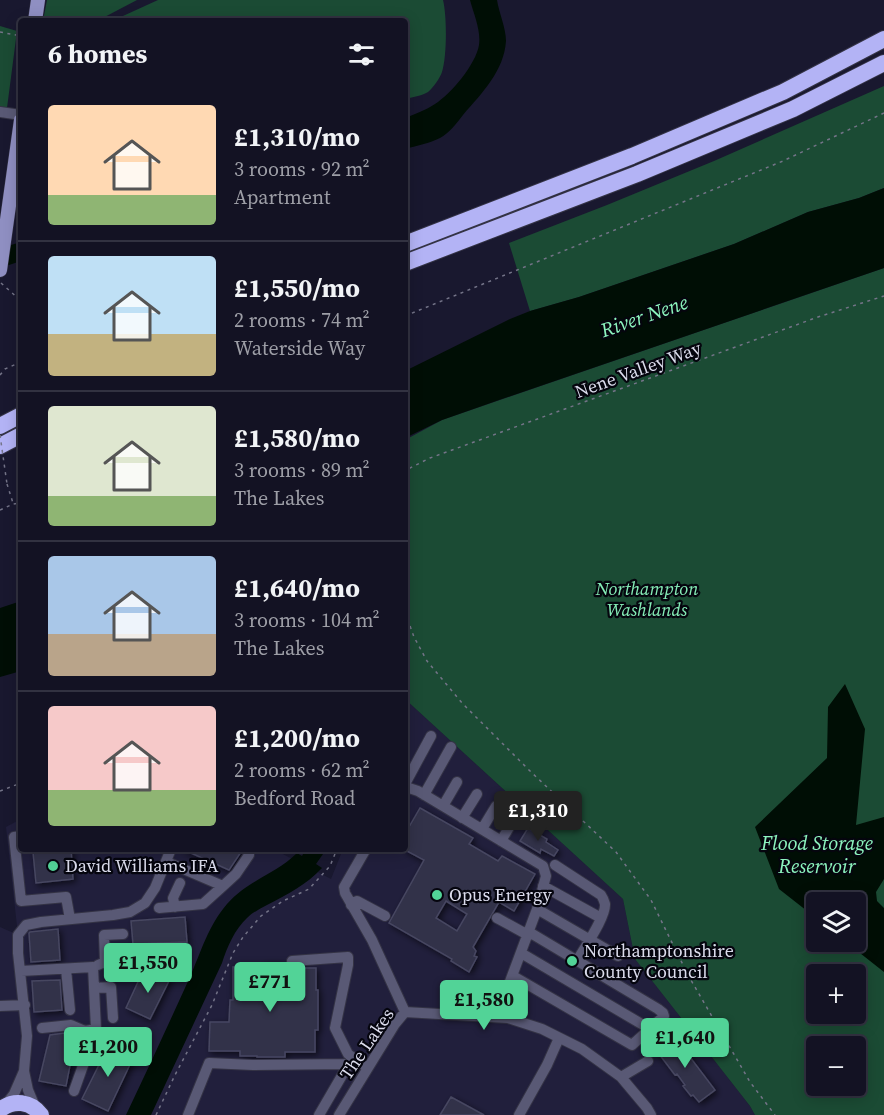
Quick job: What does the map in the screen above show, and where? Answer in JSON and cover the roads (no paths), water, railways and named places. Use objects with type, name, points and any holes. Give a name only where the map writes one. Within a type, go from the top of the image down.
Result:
[{"type":"highway","points":[[408,243],[632,156],[783,92],[884,39]]},
{"type":"highway","points":[[408,262],[637,174],[793,109],[884,63]]},
{"type":"highway","points":[[0,426],[18,417]]},
{"type":"highway","points":[[0,446],[18,437]]},
{"type":"highway","points":[[2,1109],[11,1103],[20,1102],[28,1104],[40,1113]]},
{"type":"main road","points":[[35,18],[38,0]]},
{"type":"main road","points":[[0,270],[18,142]]},
{"type":"street","points":[[0,112],[18,115]]},
{"type":"street","points":[[408,778],[431,736]]},
{"type":"street","points":[[424,795],[451,747]]},
{"type":"street","points":[[443,806],[457,782]]},
{"type":"street","points":[[408,788],[424,795],[543,866],[546,876],[537,909],[509,984],[500,1017]]},
{"type":"street","points":[[462,818],[477,794]]},
{"type":"street","points":[[482,829],[496,806]]},
{"type":"street","points":[[501,841],[517,814]]},
{"type":"street","points":[[18,837],[14,837],[21,901],[66,897],[69,919]]},
{"type":"street","points":[[40,1113],[28,1090],[24,1071],[27,1036],[18,935],[26,925],[40,922],[130,912],[145,903],[155,888],[170,852]]},
{"type":"street","points":[[364,852],[344,887],[345,893],[372,940],[405,1012]]},
{"type":"street","points":[[159,908],[203,904],[236,874],[249,855]]},
{"type":"street","points":[[167,862],[223,886]]},
{"type":"street","points":[[555,865],[601,895],[604,901],[605,906],[601,918],[577,961]]},
{"type":"street","points":[[175,907],[173,898],[180,883]]},
{"type":"street","points":[[543,886],[601,918]]},
{"type":"street","points":[[351,905],[357,901],[385,916]]},
{"type":"street","points":[[537,909],[618,956]]},
{"type":"street","points":[[497,918],[529,933],[577,961],[663,1013],[664,1016],[632,1045],[513,975]]},
{"type":"street","points":[[105,962],[104,935],[123,934]]},
{"type":"street","points":[[521,953],[650,1029]]},
{"type":"street","points":[[21,971],[93,967],[105,962],[151,954],[176,954]]},
{"type":"street","points":[[292,961],[348,957],[335,1028],[350,1061],[319,1115]]},
{"type":"street","points":[[74,1091],[96,1029],[93,967]]},
{"type":"street","points":[[66,969],[70,1010]]},
{"type":"street","points":[[94,988],[111,987],[113,1018]]},
{"type":"street","points":[[0,1006],[25,1005]]},
{"type":"street","name":"The Lakes","points":[[339,1115],[395,1024],[405,1012],[508,1017],[542,1029],[582,1050],[621,1077],[651,1115]]},
{"type":"street","points":[[42,1028],[71,1025],[85,1031],[96,1029]]},
{"type":"street","points":[[519,1115],[559,1038]]},
{"type":"street","points":[[188,1115],[209,1063],[253,1065],[350,1061],[368,1068]]},
{"type":"street","points":[[621,1077],[648,1061]]},
{"type":"street","points":[[2,1109],[14,1094],[24,1071]]},
{"type":"water","points":[[470,0],[497,0],[506,41],[497,72],[450,131],[436,140],[408,148],[408,117],[432,106],[448,93],[473,61],[479,45],[477,22]]},
{"type":"water","name":"River Nene","points":[[884,188],[884,268],[442,420],[408,437],[408,370],[530,311],[579,297],[734,244],[808,212],[859,198]]},
{"type":"water","points":[[18,243],[18,262],[0,268],[0,248]]},
{"type":"water","points":[[18,602],[18,672],[0,677],[0,608]]},
{"type":"water","name":"Flood Storage Reservoir","points":[[845,684],[865,729],[856,825],[884,817],[884,879],[876,892],[877,901],[884,908],[884,972],[859,952],[866,952],[866,892],[806,892],[806,910],[779,889],[755,827],[827,758],[828,707]]},
{"type":"water","points":[[304,852],[323,852],[316,864],[322,868],[303,884],[254,912],[243,922],[229,945],[151,1115],[126,1115],[220,912],[244,889],[297,853],[302,856]]},
{"type":"place","name":"David Williams IFA","points":[[53,866]]},
{"type":"place","name":"Opus Energy","points":[[437,895]]},
{"type":"place","name":"Northamptonshire County Council","points":[[572,961]]},
{"type":"park label","name":"Northampton Washlands","points":[[647,599]]}]
